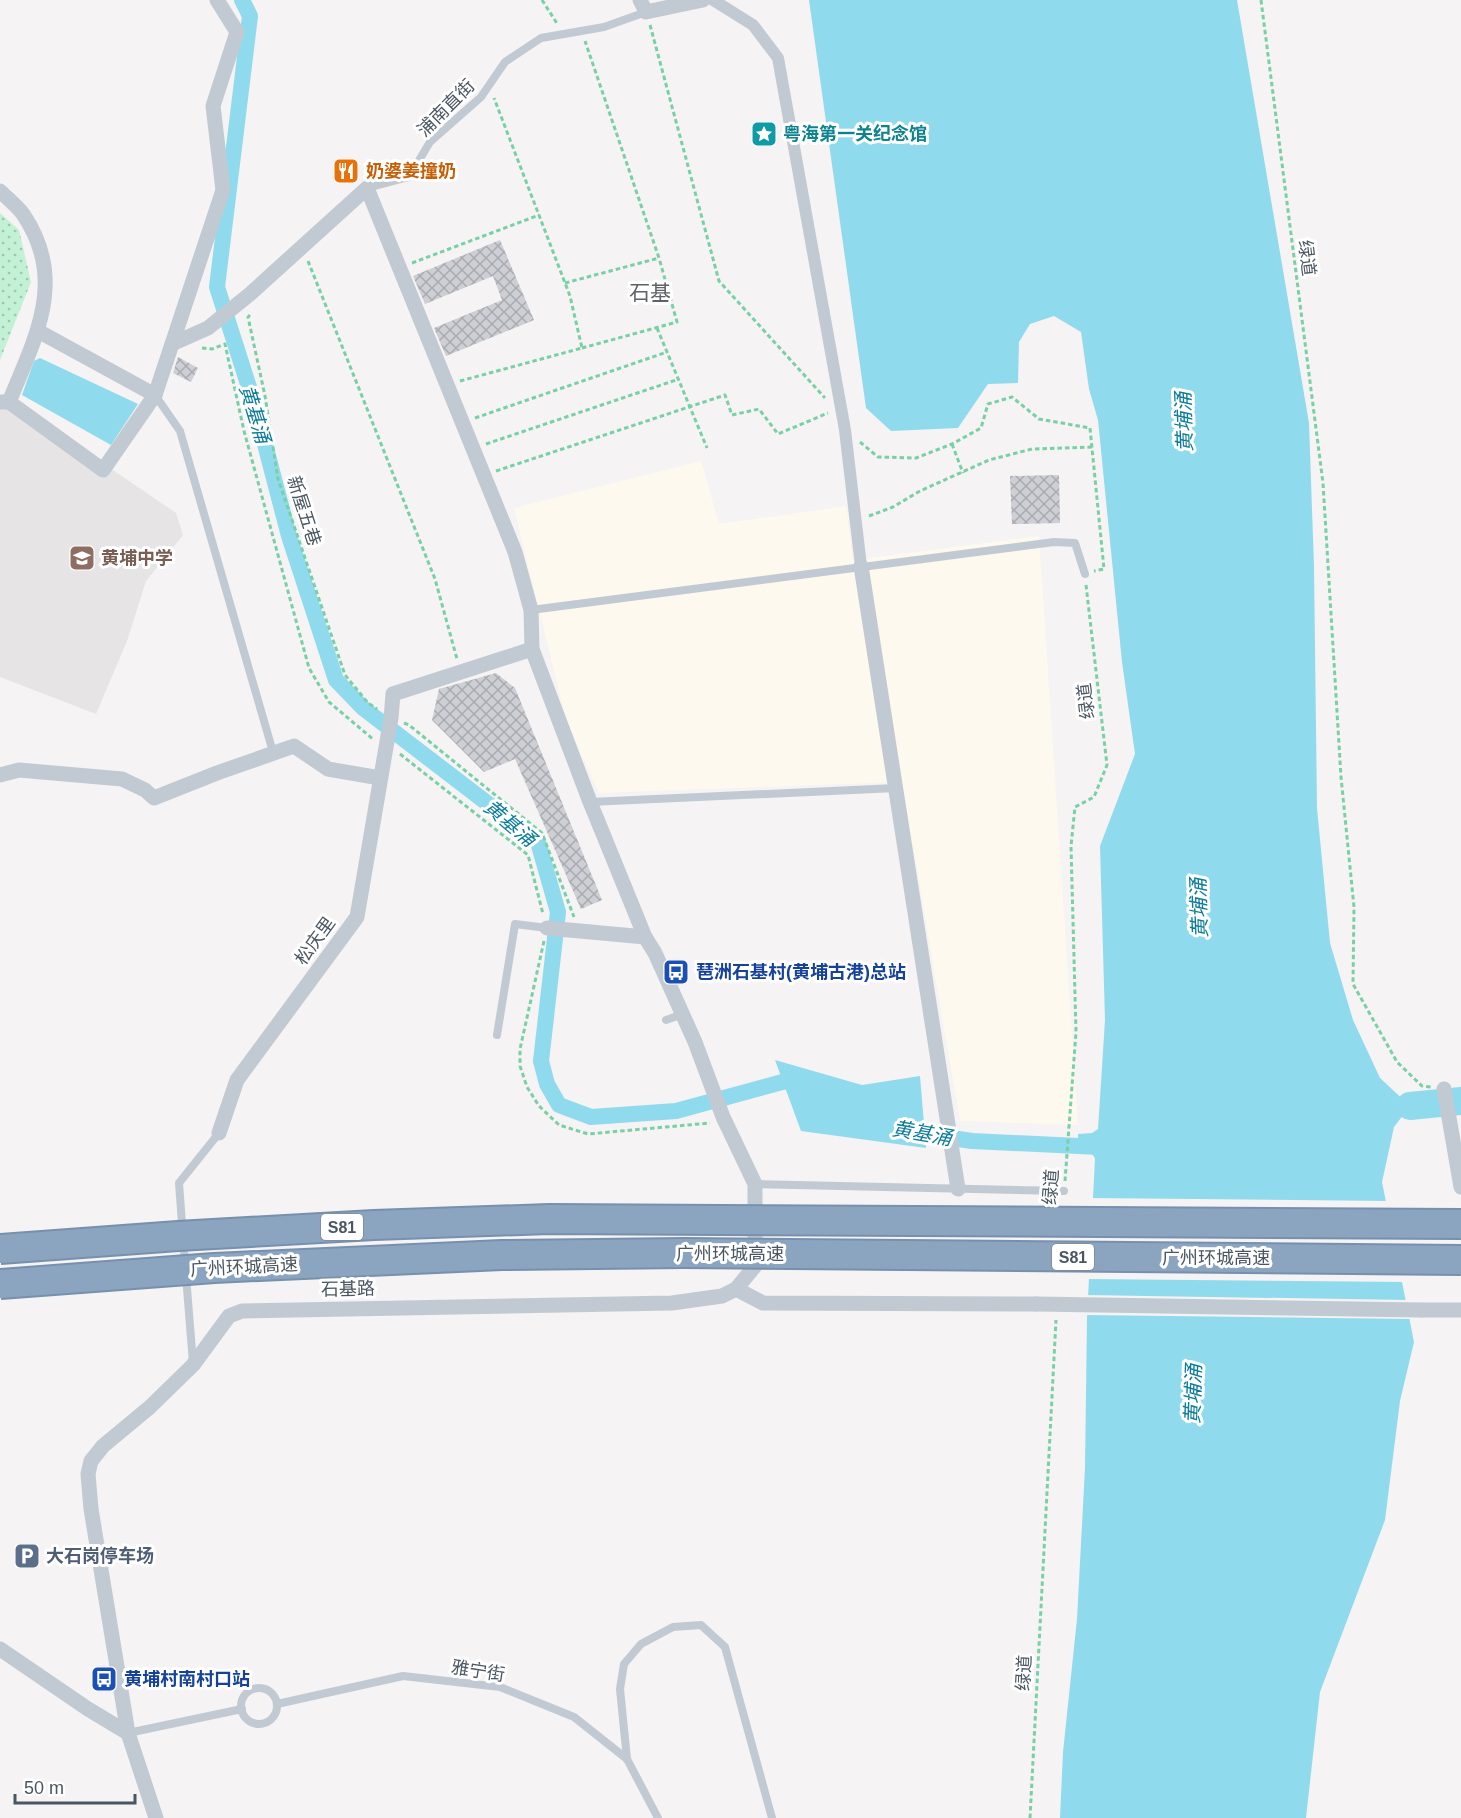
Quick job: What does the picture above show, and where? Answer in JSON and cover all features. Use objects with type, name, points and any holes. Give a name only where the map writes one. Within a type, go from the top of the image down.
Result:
[{"type":"highway","name":"广州环城高速","points":[[0,1249],[201,1234],[549,1219],[1461,1224]]},
{"type":"highway","name":"广州环城高速","points":[[0,1284],[214,1268],[502,1255],[684,1253],[1461,1260]]},
{"type":"street","points":[[0,191],[22,213],[39,244],[46,279],[44,305],[38,331],[5,402],[103,470],[155,395],[223,190],[213,106],[237,32],[217,0]]},
{"type":"street","points":[[643,6],[704,0]]},
{"type":"street","points":[[712,0],[753,25],[778,57],[842,419],[861,566],[958,1189]]},
{"type":"street","points":[[172,344],[208,328],[367,188],[515,552],[531,610],[532,649],[590,802],[645,937],[683,1014],[723,1117],[755,1184],[754,1266],[736,1289],[763,1303],[1461,1310]]},
{"type":"street","points":[[38,331],[155,395]]},
{"type":"street","points":[[460,672],[532,649]]},
{"type":"street","name":"松庆里","points":[[219,1133],[237,1080],[357,917],[391,718],[393,694],[460,672]]},
{"type":"street","points":[[0,776],[19,770],[122,779],[145,790],[154,798],[294,746],[327,769],[380,778]]},
{"type":"street","points":[[547,928],[645,937]]},
{"type":"street","points":[[1445,1092],[1461,1187]]},
{"type":"street","name":"石基路","points":[[156,1818],[128,1733],[98,1558],[88,1474],[91,1461],[103,1446],[150,1407],[194,1365],[229,1316],[242,1311],[672,1303],[717,1298],[736,1289]]},
{"type":"street","points":[[0,1649],[88,1709],[128,1733]]},
{"type":"lane","name":"浦南直街","points":[[367,188],[410,177],[430,142],[482,97],[506,62],[541,38],[604,27],[643,6]]},
{"type":"lane","points":[[155,395],[180,430],[273,752]]},
{"type":"lane","points":[[531,610],[1054,542],[1075,543],[1085,574]]},
{"type":"lane","points":[[590,802],[896,788]]},
{"type":"lane","points":[[497,1035],[515,924],[547,928]]},
{"type":"lane","points":[[666,1020],[683,1014]]},
{"type":"lane","points":[[194,1365],[178,1183],[219,1133]]},
{"type":"lane","points":[[755,1184],[1064,1191]]},
{"type":"lane","points":[[627,1759],[620,1689],[624,1664],[641,1644],[673,1627],[701,1625],[725,1647],[772,1818]]},
{"type":"lane","name":"雅宁街","points":[[277,1704],[403,1676],[500,1688],[574,1717],[627,1759],[658,1818]]},
{"type":"lane","points":[[266,1689],[271,1692],[277,1704],[272,1718],[268,1722],[257,1724],[247,1720],[242,1709],[242,1699],[252,1690],[266,1689]]},
{"type":"lane","points":[[128,1733],[242,1709]]},
{"type":"path","points":[[542,0],[564,34]]},
{"type":"path","name":"绿道","points":[[1261,0],[1323,483],[1341,777],[1354,906],[1353,984],[1397,1062],[1422,1086],[1445,1092]]},
{"type":"path","points":[[643,6],[718,281],[879,457],[916,458],[951,444],[981,428],[988,404],[1012,397],[1039,419],[1090,428],[1104,569],[1085,574]]},
{"type":"path","points":[[447,385],[677,322],[659,258],[582,31]]},
{"type":"path","points":[[489,86],[565,283],[582,348]]},
{"type":"path","points":[[399,268],[539,215]]},
{"type":"path","points":[[302,247],[435,579],[460,672]]},
{"type":"path","points":[[565,283],[659,258]]},
{"type":"path","name":"新屋五巷","points":[[247,296],[257,307],[248,317],[265,396],[278,479],[345,675],[368,703],[391,718]]},
{"type":"path","points":[[657,328],[707,448]]},
{"type":"path","points":[[172,344],[212,349],[225,344],[244,431],[309,668],[329,702],[385,750],[399,753],[528,855],[547,928],[520,1049],[520,1066],[526,1087],[539,1106],[559,1125],[588,1134],[707,1125],[723,1117]]},
{"type":"path","points":[[462,422],[667,352]]},
{"type":"path","points":[[473,448],[679,379]]},
{"type":"path","points":[[483,475],[725,395],[732,415],[759,408],[778,434],[842,419]]},
{"type":"path","points":[[951,444],[963,473]]},
{"type":"path","points":[[856,521],[893,507],[920,491],[989,460],[1032,449],[1092,447]]},
{"type":"path","name":"绿道","points":[[1064,1191],[1076,1032],[1071,846],[1075,807],[1094,797],[1107,765],[1085,574]]},
{"type":"path","points":[[391,718],[409,725],[542,833],[574,914],[574,931]]},
{"type":"path","name":"绿道","points":[[1030,1818],[1057,1309]]},
{"type":"shaded area","name":"黄埔中学","points":[[0,408],[22,408],[176,513],[183,535],[146,581],[127,641],[96,714],[0,677]]},
{"type":"shaded area","points":[[701,461],[719,524],[846,506],[853,560],[1039,536],[1078,1125],[960,1121],[902,782],[599,793],[566,720],[514,508]]},
{"type":"green space","points":[[0,213],[19,230],[31,282],[0,360]]},
{"type":"water","name":"黄埔涌","points":[[809,0],[1237,0],[1309,423],[1314,566],[1317,808],[1330,943],[1353,1020],[1380,1078],[1410,1106],[1394,1127],[1382,1182],[1414,1342],[1400,1401],[1385,1520],[1320,1692],[1306,1818],[1060,1818],[1063,1752],[1077,1619],[1085,1468],[1087,1318],[1095,1158],[1091,1153],[1078,1149],[1078,1134],[1092,1133],[1098,1129],[1105,1020],[1100,846],[1135,754],[1122,662],[1098,420],[1089,389],[1081,332],[1054,316],[1030,324],[1019,342],[1018,383],[988,384],[958,428],[891,431],[866,408]]},
{"type":"water","points":[[40,358],[138,404],[111,445],[22,395],[34,361]]},
{"type":"water","points":[[775,1060],[862,1085],[920,1076],[926,1148],[801,1131]]},
{"type":"pier","points":[[1089,1198],[1388,1201],[1405,1282],[1085,1279]]},
{"type":"pier","points":[[1085,1295],[1408,1300],[1412,1319],[1084,1315]]},
{"type":"building","points":[[500,240],[534,320],[446,356],[434,328],[502,300],[493,276],[425,304],[413,276]]},
{"type":"building","points":[[178,357],[198,368],[191,382],[173,373]]},
{"type":"building","points":[[1059,475],[1060,523],[1012,524],[1010,476]]},
{"type":"building","points":[[496,673],[515,688],[602,900],[581,909],[515,759],[484,772],[432,720],[439,689]]},
{"type":"waterway","name":"黄基涌","points":[[242,0],[250,16],[217,287],[255,406],[289,536],[336,680],[363,708],[538,842],[558,912],[541,1061],[547,1084],[559,1105],[591,1117],[676,1111],[786,1081],[802,1089]]},
{"type":"waterway","points":[[1410,1106],[1461,1101]]},
{"type":"waterway","name":"黄基涌","points":[[903,1131],[972,1141],[1099,1147]]},
{"type":"place","name":"粤海第一关纪念馆","points":[[764,134]]},
{"type":"place","name":"奶婆姜撞奶","points":[[346,171]]},
{"type":"place","name":"黄埔中学","points":[[82,558]]},
{"type":"place","name":"琶洲石基村(黄埔古港)总站","points":[[676,972]]},
{"type":"place","name":"大石岗停车场","points":[[27,1556]]},
{"type":"place","name":"黄埔村南村口站","points":[[104,1679]]},
{"type":"district","name":"石基","points":[[650,293]]}]
